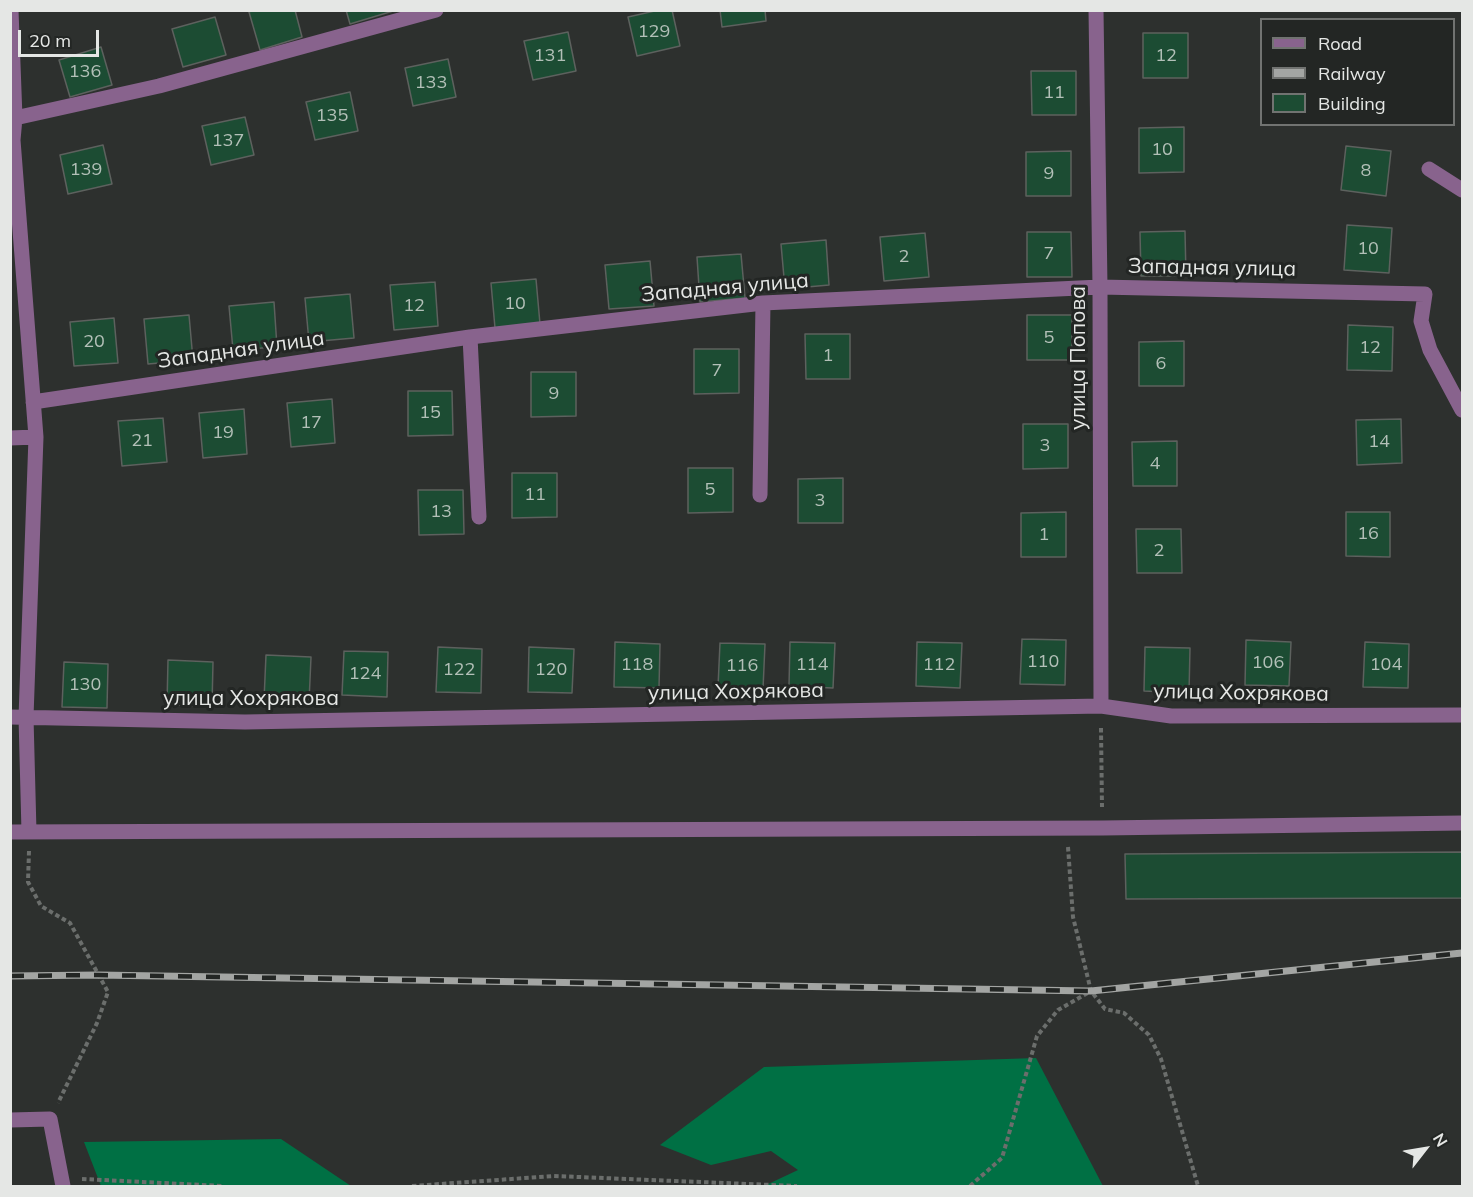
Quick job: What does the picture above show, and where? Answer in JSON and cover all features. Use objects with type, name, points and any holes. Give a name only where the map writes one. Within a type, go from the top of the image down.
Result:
[{"type":"street","points":[[11,10],[15,118],[12,140],[36,437],[18,717],[29,832]]},
{"type":"street","points":[[15,118],[159,86],[436,10]]},
{"type":"street","name":"улица Попова","points":[[1096,10],[1100,287],[1101,706]]},
{"type":"street","points":[[1429,169],[1462,190]]},
{"type":"street","name":"Западная улица","points":[[33,402],[470,337],[763,303],[1100,287],[1425,294],[1421,321],[1430,350],[1462,410]]},
{"type":"street","points":[[760,495],[763,303]]},
{"type":"street","points":[[470,337],[479,517]]},
{"type":"street","points":[[10,438],[36,437]]},
{"type":"street","name":"улица Хохрякова","points":[[18,717],[245,722],[1101,706],[1171,716],[1462,715]]},
{"type":"street","points":[[10,832],[1067,829],[1462,823]]},
{"type":"street","points":[[10,1120],[50,1119],[61,1182]]},
{"type":"path","points":[[1101,706],[1103,828]]},
{"type":"path","points":[[1067,829],[1073,917],[1091,991],[1105,1009],[1124,1013],[1149,1035],[1161,1059],[1198,1186]]},
{"type":"path","points":[[29,832],[28,882],[41,906],[70,922],[108,992],[97,1023],[50,1119]]},
{"type":"path","points":[[970,1186],[1002,1158],[1037,1036],[1058,1010],[1091,991]]},
{"type":"path","points":[[412,1186],[554,1176],[797,1186]]},
{"type":"path","points":[[61,1182],[223,1186]]},
{"type":"green space","points":[[1036,1058],[1103,1186],[764,1186],[798,1170],[771,1151],[711,1165],[660,1145],[764,1067]]},
{"type":"green space","points":[[281,1139],[351,1186],[101,1186],[84,1142]]},
{"type":"building","points":[[253,10],[295,10],[302,37],[260,50],[249,12]]},
{"type":"building","points":[[346,10],[392,10],[393,11],[350,24]]},
{"type":"building","points":[[659,10],[672,10],[680,46],[637,56],[628,17]]},
{"type":"building","points":[[720,10],[765,10],[766,21],[722,27]]},
{"type":"building","points":[[215,17],[226,55],[183,67],[172,29]]},
{"type":"building","points":[[568,32],[576,71],[533,80],[524,41]]},
{"type":"building","points":[[1143,33],[1188,33],[1188,78],[1143,78]]},
{"type":"building","points":[[101,47],[112,85],[70,97],[59,60]]},
{"type":"building","points":[[448,59],[456,97],[413,106],[405,68]]},
{"type":"building","points":[[1031,71],[1076,71],[1076,115],[1032,115]]},
{"type":"building","points":[[350,92],[358,131],[315,140],[306,102]]},
{"type":"building","points":[[245,117],[254,155],[211,165],[202,126]]},
{"type":"building","points":[[1184,127],[1184,172],[1139,173],[1139,128]]},
{"type":"building","points":[[103,145],[112,184],[68,194],[60,155]]},
{"type":"building","points":[[1346,146],[1391,151],[1386,196],[1341,190]]},
{"type":"building","points":[[1071,151],[1071,196],[1026,196],[1026,152]]},
{"type":"building","points":[[1347,225],[1392,228],[1389,273],[1344,270]]},
{"type":"building","points":[[1185,231],[1186,276],[1141,276],[1140,232]]},
{"type":"building","points":[[1027,232],[1071,232],[1072,277],[1027,277]]},
{"type":"building","points":[[925,233],[929,277],[884,281],[880,237]]},
{"type":"building","points":[[826,240],[829,285],[785,289],[781,244]]},
{"type":"building","points":[[741,254],[745,298],[700,302],[697,257]]},
{"type":"building","points":[[650,261],[654,306],[609,309],[605,265]]},
{"type":"building","points":[[536,279],[540,324],[495,328],[491,283]]},
{"type":"building","points":[[435,282],[438,326],[394,330],[390,285]]},
{"type":"building","points":[[350,294],[354,338],[309,342],[305,298]]},
{"type":"building","points":[[274,302],[277,347],[233,350],[229,306]]},
{"type":"building","points":[[189,315],[193,360],[148,364],[144,319]]},
{"type":"building","points":[[1027,315],[1072,315],[1072,360],[1027,360]]},
{"type":"building","points":[[114,318],[118,363],[74,366],[70,322]]},
{"type":"building","points":[[1348,325],[1393,327],[1392,371],[1347,370]]},
{"type":"building","points":[[805,334],[850,334],[850,379],[806,379]]},
{"type":"building","points":[[1184,341],[1184,386],[1139,386],[1139,342]]},
{"type":"building","points":[[694,349],[739,349],[739,393],[694,394]]},
{"type":"building","points":[[531,372],[576,372],[576,416],[531,417]]},
{"type":"building","points":[[408,391],[452,391],[453,435],[408,436]]},
{"type":"building","points":[[332,399],[335,443],[291,447],[287,403]]},
{"type":"building","points":[[244,409],[247,454],[203,458],[199,413]]},
{"type":"building","points":[[163,418],[167,462],[122,466],[118,421]]},
{"type":"building","points":[[1401,419],[1402,463],[1357,465],[1356,420]]},
{"type":"building","points":[[1023,424],[1068,424],[1068,468],[1023,469]]},
{"type":"building","points":[[1177,441],[1177,486],[1133,486],[1132,442]]},
{"type":"building","points":[[688,468],[733,468],[733,512],[688,513]]},
{"type":"building","points":[[512,473],[557,473],[557,517],[512,518]]},
{"type":"building","points":[[843,478],[843,523],[798,523],[798,479]]},
{"type":"building","points":[[418,490],[463,490],[464,534],[419,535]]},
{"type":"building","points":[[1066,512],[1066,557],[1021,557],[1021,513]]},
{"type":"building","points":[[1346,512],[1390,512],[1390,557],[1346,556]]},
{"type":"building","points":[[1136,529],[1181,529],[1182,573],[1137,573]]},
{"type":"building","points":[[1022,639],[1066,640],[1065,685],[1020,684]]},
{"type":"building","points":[[1246,640],[1291,642],[1289,686],[1245,685]]},
{"type":"building","points":[[615,642],[660,644],[659,688],[614,687]]},
{"type":"building","points":[[790,642],[835,643],[833,688],[789,686]]},
{"type":"building","points":[[917,642],[962,643],[960,688],[916,686]]},
{"type":"building","points":[[1365,642],[1409,644],[1408,688],[1363,687]]},
{"type":"building","points":[[720,643],[765,644],[763,689],[718,687]]},
{"type":"building","points":[[438,647],[482,649],[481,693],[436,692]]},
{"type":"building","points":[[529,647],[574,649],[572,693],[528,692]]},
{"type":"building","points":[[1145,647],[1190,648],[1189,693],[1144,691]]},
{"type":"building","points":[[344,651],[388,652],[387,697],[342,695]]},
{"type":"building","points":[[266,655],[311,657],[309,702],[264,700]]},
{"type":"building","points":[[168,660],[213,662],[212,706],[167,705]]},
{"type":"building","points":[[64,662],[108,664],[107,708],[62,707]]},
{"type":"building","points":[[1462,852],[1462,898],[1126,899],[1125,854]]},
{"type":"railway","points":[[10,976],[98,975],[1091,991],[1462,953]]}]
